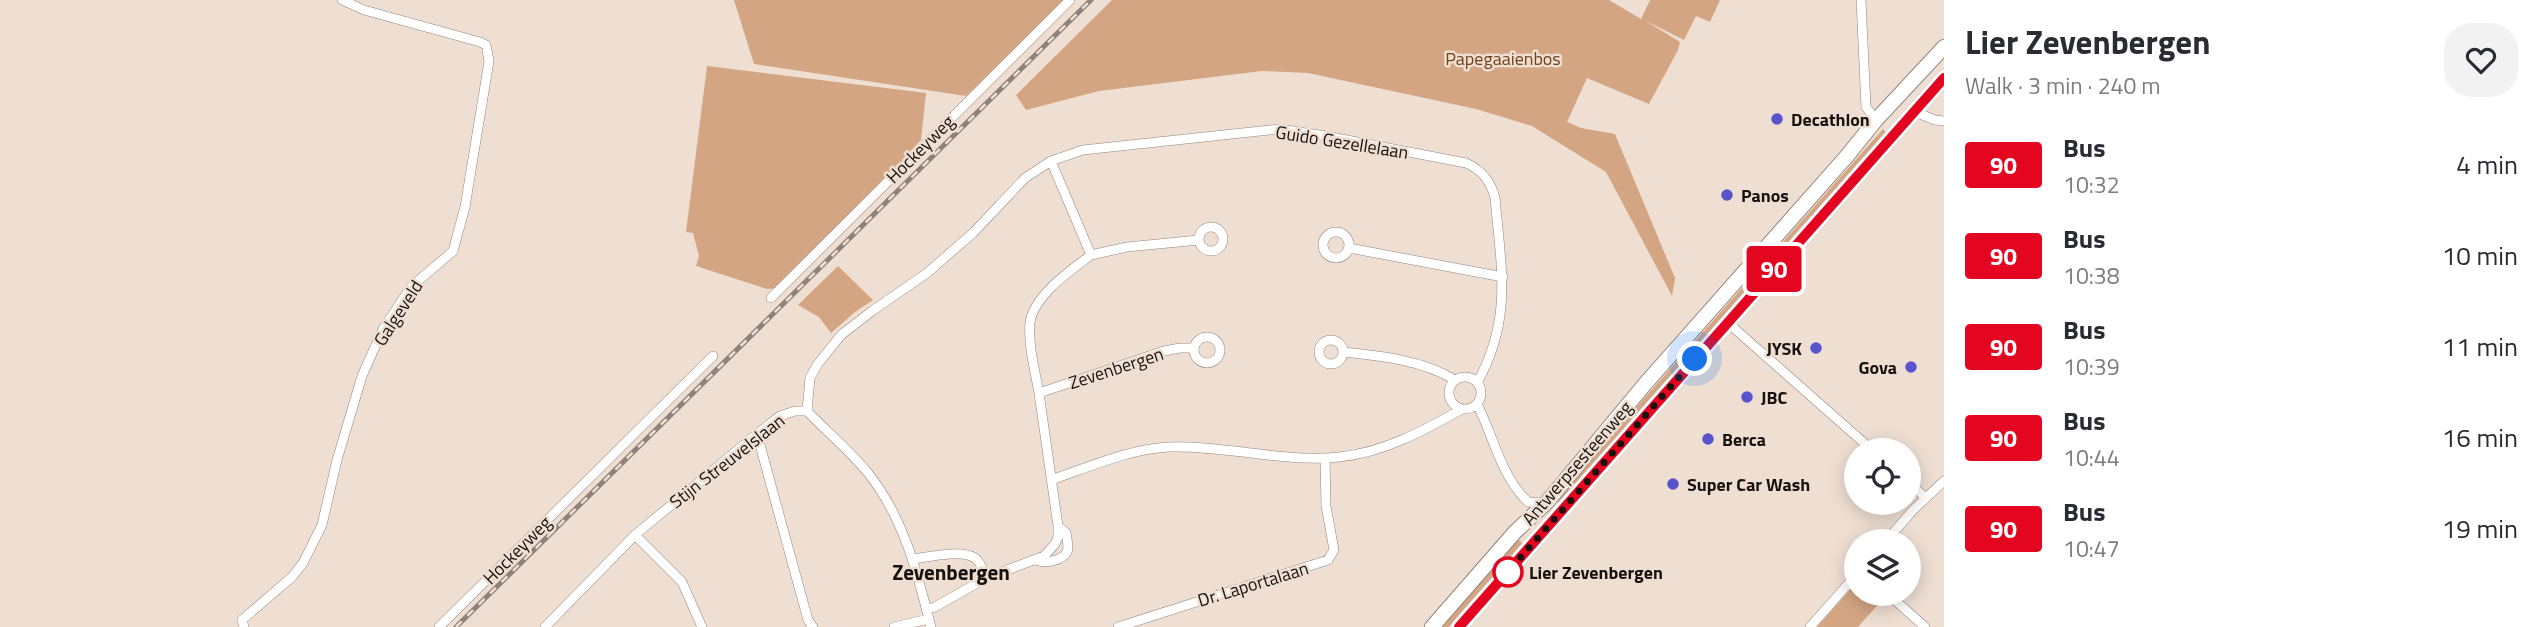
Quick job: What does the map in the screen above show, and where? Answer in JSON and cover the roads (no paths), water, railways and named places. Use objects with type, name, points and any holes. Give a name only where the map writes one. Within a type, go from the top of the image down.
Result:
[{"type":"main road","name":"Antwerpsesteenweg","points":[[1432,627],[1546,502],[1636,394],[1878,118],[1944,47]]},
{"type":"main road","points":[[1915,112],[1909,106],[1908,97],[1944,58]]},
{"type":"main road","name":"Antwerpsesteenweg","points":[[1459,627],[1944,78]]},
{"type":"main road","points":[[1878,118],[1891,117],[1897,123],[1889,142]]},
{"type":"street","name":"Galgeveld","points":[[244,627],[242,620],[298,571],[322,525],[337,460],[362,376],[383,329],[411,287],[453,251],[465,207],[489,61],[486,45],[480,42],[364,10],[342,0]]},
{"type":"street","name":"Hockeyweg","points":[[771,298],[1070,0]]},
{"type":"street","points":[[1861,0],[1866,107],[1878,118]]},
{"type":"street","points":[[1915,112],[1944,121]]},
{"type":"street","name":"Guido Gezellelaan","points":[[1051,161],[1083,150],[1279,129],[1466,163],[1483,173],[1493,190],[1503,295],[1489,362],[1477,383],[1481,393],[1477,404],[1502,466],[1528,502]]},
{"type":"street","points":[[1051,161],[1091,255]]},
{"type":"street","name":"Stijn Streuvelslaan","points":[[549,626],[635,535],[780,416],[795,411],[807,411],[810,378],[841,335],[927,273],[973,233],[1025,178],[1051,161]]},
{"type":"street","points":[[894,627],[929,618],[935,607],[986,578],[1036,560],[1050,552],[1055,544],[1058,526],[1031,337],[1032,313],[1041,298],[1091,255],[1127,247],[1199,240]]},
{"type":"street","points":[[1349,248],[1503,277]]},
{"type":"street","points":[[1727,322],[1858,438]]},
{"type":"street","name":"Zevenbergen","points":[[1039,394],[1164,351],[1194,348]]},
{"type":"street","points":[[1343,352],[1394,359],[1440,370],[1455,380]]},
{"type":"street","name":"Hockeyweg","points":[[439,627],[713,356]]},
{"type":"street","points":[[1462,409],[1454,406],[1448,395],[1450,386],[1455,380],[1465,377],[1477,383]]},
{"type":"street","points":[[1051,480],[1143,450],[1168,447],[1325,458],[1355,455],[1377,450],[1477,404]]},
{"type":"street","points":[[807,411],[853,456],[883,493],[901,527],[913,559],[929,618]]},
{"type":"street","points":[[757,435],[808,625]]},
{"type":"street","name":"Dr. Laportalaan","points":[[1118,627],[1328,560],[1334,551],[1326,506],[1325,458]]},
{"type":"street","points":[[1897,529],[1944,481]]},
{"type":"street","points":[[1921,494],[1926,498]]},
{"type":"street","points":[[1529,521],[1528,502],[1546,502]]},
{"type":"street","points":[[635,535],[682,582],[702,627]]},
{"type":"street","points":[[913,559],[967,555],[980,563],[986,578]]},
{"type":"street","points":[[1810,627],[1844,589]]},
{"type":"street","points":[[1902,606],[1925,627]]},
{"type":"railway","points":[[456,627],[1091,0]]},
{"type":"place","name":"Decathlon","points":[[1777,119]]},
{"type":"place","name":"Panos","points":[[1727,195]]},
{"type":"place","name":"JYSK","points":[[1816,348]]},
{"type":"place","name":"Gova","points":[[1911,367]]},
{"type":"place","name":"JBC","points":[[1747,397]]},
{"type":"place","name":"Berca","points":[[1708,439]]},
{"type":"place","name":"Super Car Wash","points":[[1673,484]]},
{"type":"place","name":"Lier Zevenbergen","points":[[1508,572]]},
{"type":"district","name":"Zevenbergen","points":[[951,572]]},
{"type":"park label","name":"Papegaaienbos","points":[[1503,58]]}]
